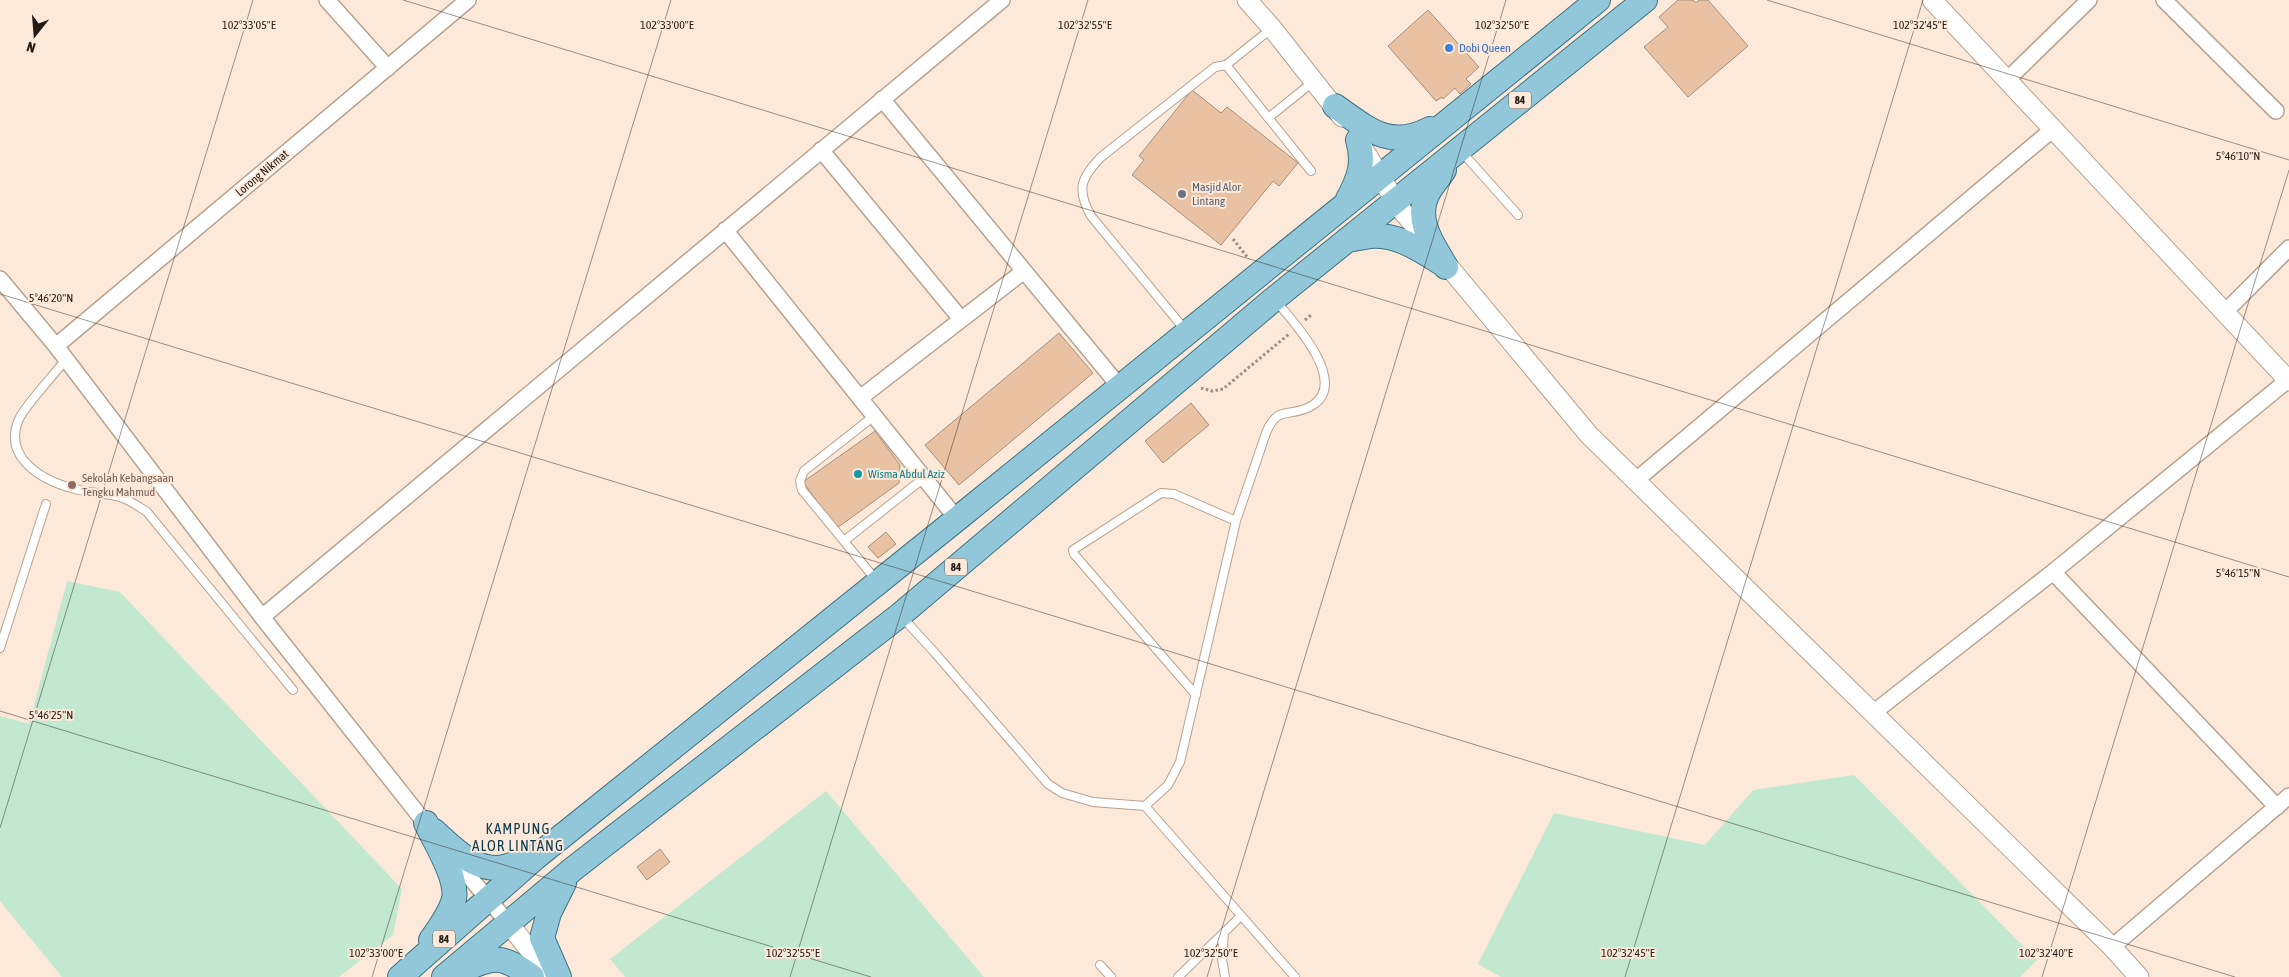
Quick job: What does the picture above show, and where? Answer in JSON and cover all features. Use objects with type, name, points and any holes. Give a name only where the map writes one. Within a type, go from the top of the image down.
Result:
[{"type":"main road","name":"84","points":[[407,971],[536,857],[958,519],[1598,0]]},
{"type":"main road","name":"84","points":[[444,977],[574,869],[900,615],[1274,299],[1645,0]]},
{"type":"main road","points":[[1335,106],[1374,133],[1396,138],[1418,136],[1448,120]]},
{"type":"main road","points":[[1346,203],[1361,171],[1362,154],[1358,140]]},
{"type":"main road","points":[[1446,267],[1424,227],[1424,206],[1428,192],[1457,151]]},
{"type":"main road","points":[[1347,240],[1370,236],[1392,237],[1419,249],[1446,267]]},
{"type":"main road","points":[[426,823],[463,856],[477,864],[503,867],[536,857]]},
{"type":"main road","points":[[407,971],[447,916],[454,897],[451,875],[426,823]]},
{"type":"main road","points":[[559,977],[542,938],[548,913],[556,896],[574,869]]},
{"type":"main road","points":[[449,977],[487,960],[511,962],[532,977]]},
{"type":"street","points":[[327,0],[388,68]]},
{"type":"street","name":"Lorong Nikmat","points":[[56,346],[468,0]]},
{"type":"street","points":[[262,617],[1002,0]]},
{"type":"street","points":[[1247,0],[1335,106],[1395,201],[1446,267],[1588,435],[2112,947],[2139,977]]},
{"type":"street","points":[[1874,713],[2053,572],[2289,381],[1932,0]]},
{"type":"street","points":[[2007,80],[2089,0]]},
{"type":"street","points":[[2164,0],[2276,111]]},
{"type":"street","points":[[882,99],[1120,388]]},
{"type":"street","points":[[1635,481],[2053,129]]},
{"type":"street","points":[[821,150],[961,319]]},
{"type":"street","points":[[725,230],[958,519]]},
{"type":"street","points":[[2224,313],[2289,248]]},
{"type":"street","points":[[860,398],[1024,271]]},
{"type":"street","points":[[0,279],[56,346],[262,617],[551,977]]},
{"type":"street","points":[[2053,572],[2276,806]]},
{"type":"street","points":[[2112,947],[2289,796]]},
{"type":"lane","points":[[1187,332],[1091,216],[1083,202],[1082,185],[1087,171],[1101,158],[1215,67],[1226,65],[1272,28]]},
{"type":"lane","points":[[1226,65],[1311,171]]},
{"type":"lane","points":[[1268,118],[1314,80]]},
{"type":"lane","points":[[1457,151],[1518,215]]},
{"type":"lane","points":[[900,615],[1048,784],[1074,798],[1119,805],[1145,806],[1158,796],[1174,776],[1196,695],[1236,521],[1271,422],[1278,415],[1285,412],[1313,405],[1321,397],[1326,382],[1325,373],[1297,326],[1274,299]]},
{"type":"lane","points":[[66,359],[20,418],[15,433],[15,446],[21,457],[31,468],[58,484],[77,490],[122,498],[147,512],[293,690]]},
{"type":"lane","points":[[874,416],[804,471],[800,481],[802,490],[878,583]]},
{"type":"lane","points":[[844,541],[924,478]]},
{"type":"lane","points":[[1196,695],[1074,554],[1074,550],[1161,493],[1174,494],[1236,521]]},
{"type":"lane","points":[[0,648],[46,504]]},
{"type":"lane","points":[[1145,806],[1295,977]]},
{"type":"lane","points":[[1178,977],[1241,916]]},
{"type":"lane","points":[[1224,932],[1222,959],[1225,977]]},
{"type":"lane","points":[[1100,965],[1111,977]]},
{"type":"path","points":[[1188,372],[1201,388],[1212,391],[1222,389],[1311,315]]},
{"type":"green space","name":"Sekolah Kebangsaan Tengku Mahmud","points":[[67,581],[120,592],[402,889],[393,935],[339,977],[62,977],[0,901],[0,716],[29,724]]},
{"type":"green space","points":[[1854,775],[2037,960],[2020,977],[1501,977],[1478,964],[1554,813],[1705,845],[1753,790]]},
{"type":"green space","points":[[826,791],[984,977],[625,977],[610,959]]},
{"type":"building","points":[[1678,0],[1693,0],[1696,3],[1699,0],[1708,0],[1748,46],[1688,97],[1644,47],[1668,27],[1659,17]]},
{"type":"building","points":[[1428,10],[1479,67],[1466,79],[1471,84],[1460,94],[1455,88],[1443,99],[1442,97],[1436,101],[1388,46]]},
{"type":"building","points":[[1192,90],[1221,113],[1227,107],[1298,163],[1279,186],[1273,181],[1221,245],[1132,175],[1144,160],[1139,156]]},
{"type":"building","points":[[1059,333],[1093,373],[959,485],[925,445]]},
{"type":"building","points":[[1191,403],[1209,425],[1163,463],[1145,441]]},
{"type":"building","name":"Wisma Abdul Aziz","points":[[875,431],[900,465],[899,483],[837,528],[803,482]]},
{"type":"building","points":[[886,532],[896,544],[878,558],[868,547]]},
{"type":"building","points":[[660,849],[670,862],[647,880],[637,867]]},
{"type":"place","name":"Dobi Queen","points":[[1449,48]]},
{"type":"place","name":"Masjid Alor Lintang","points":[[1182,194]]},
{"type":"place","name":"Wisma Abdul Aziz","points":[[858,474]]},
{"type":"place","name":"Sekolah Kebangsaan Tengku Mahmud","points":[[72,485]]},
{"type":"district","name":"KAMPUNG ALOR LINTANG","points":[[518,836]]}]
